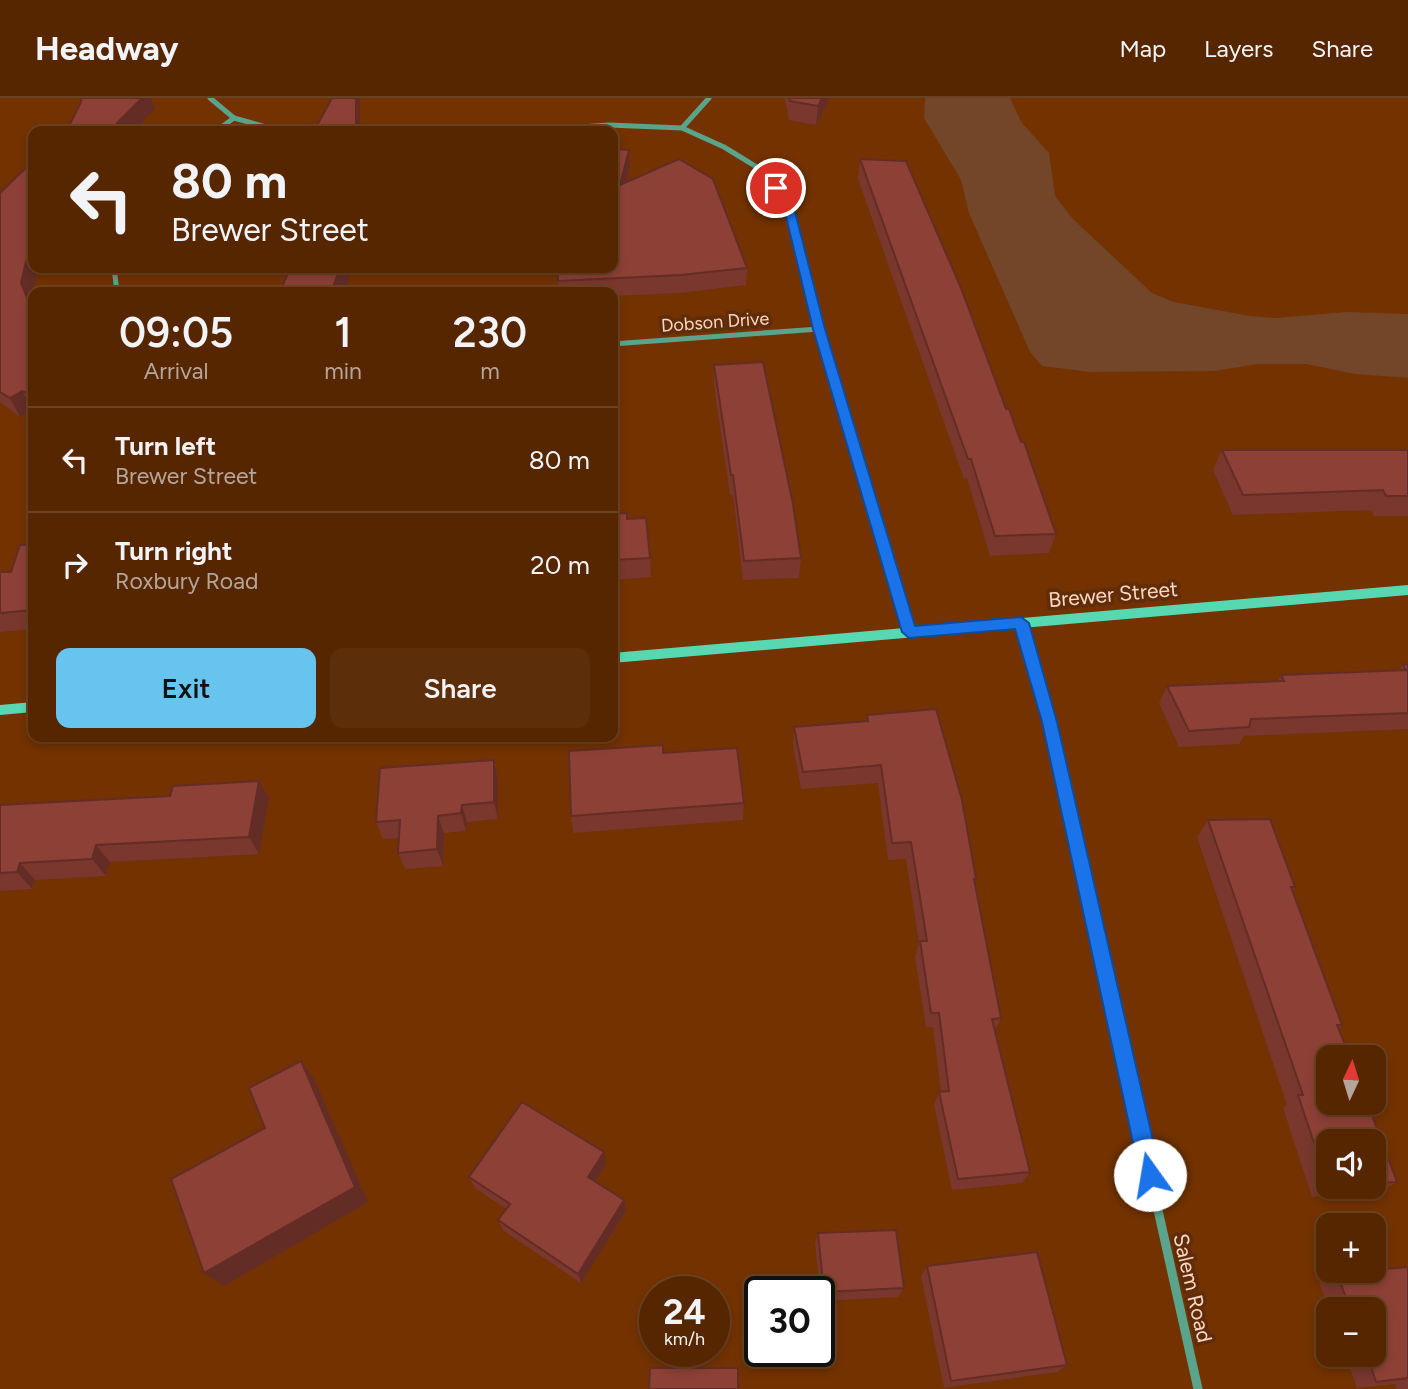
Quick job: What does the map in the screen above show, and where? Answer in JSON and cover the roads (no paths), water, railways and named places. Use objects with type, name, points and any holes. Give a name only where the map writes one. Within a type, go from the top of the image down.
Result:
[{"type":"main road","name":"Brewer Street","points":[[618,656],[1408,590]]},
{"type":"main road","points":[[0,710],[28,707]]},
{"type":"street","points":[[210,98],[234,118],[262,126]]},
{"type":"street","points":[[682,128],[709,98]]},
{"type":"street","points":[[223,126],[234,118]]},
{"type":"street","points":[[595,126],[682,128],[724,147],[765,172],[788,204],[819,329],[909,632]]},
{"type":"street","name":"Dobson Drive","points":[[618,344],[819,329]]},
{"type":"street","name":"Salem Road","points":[[1021,623],[1049,722],[1198,1389]]}]
